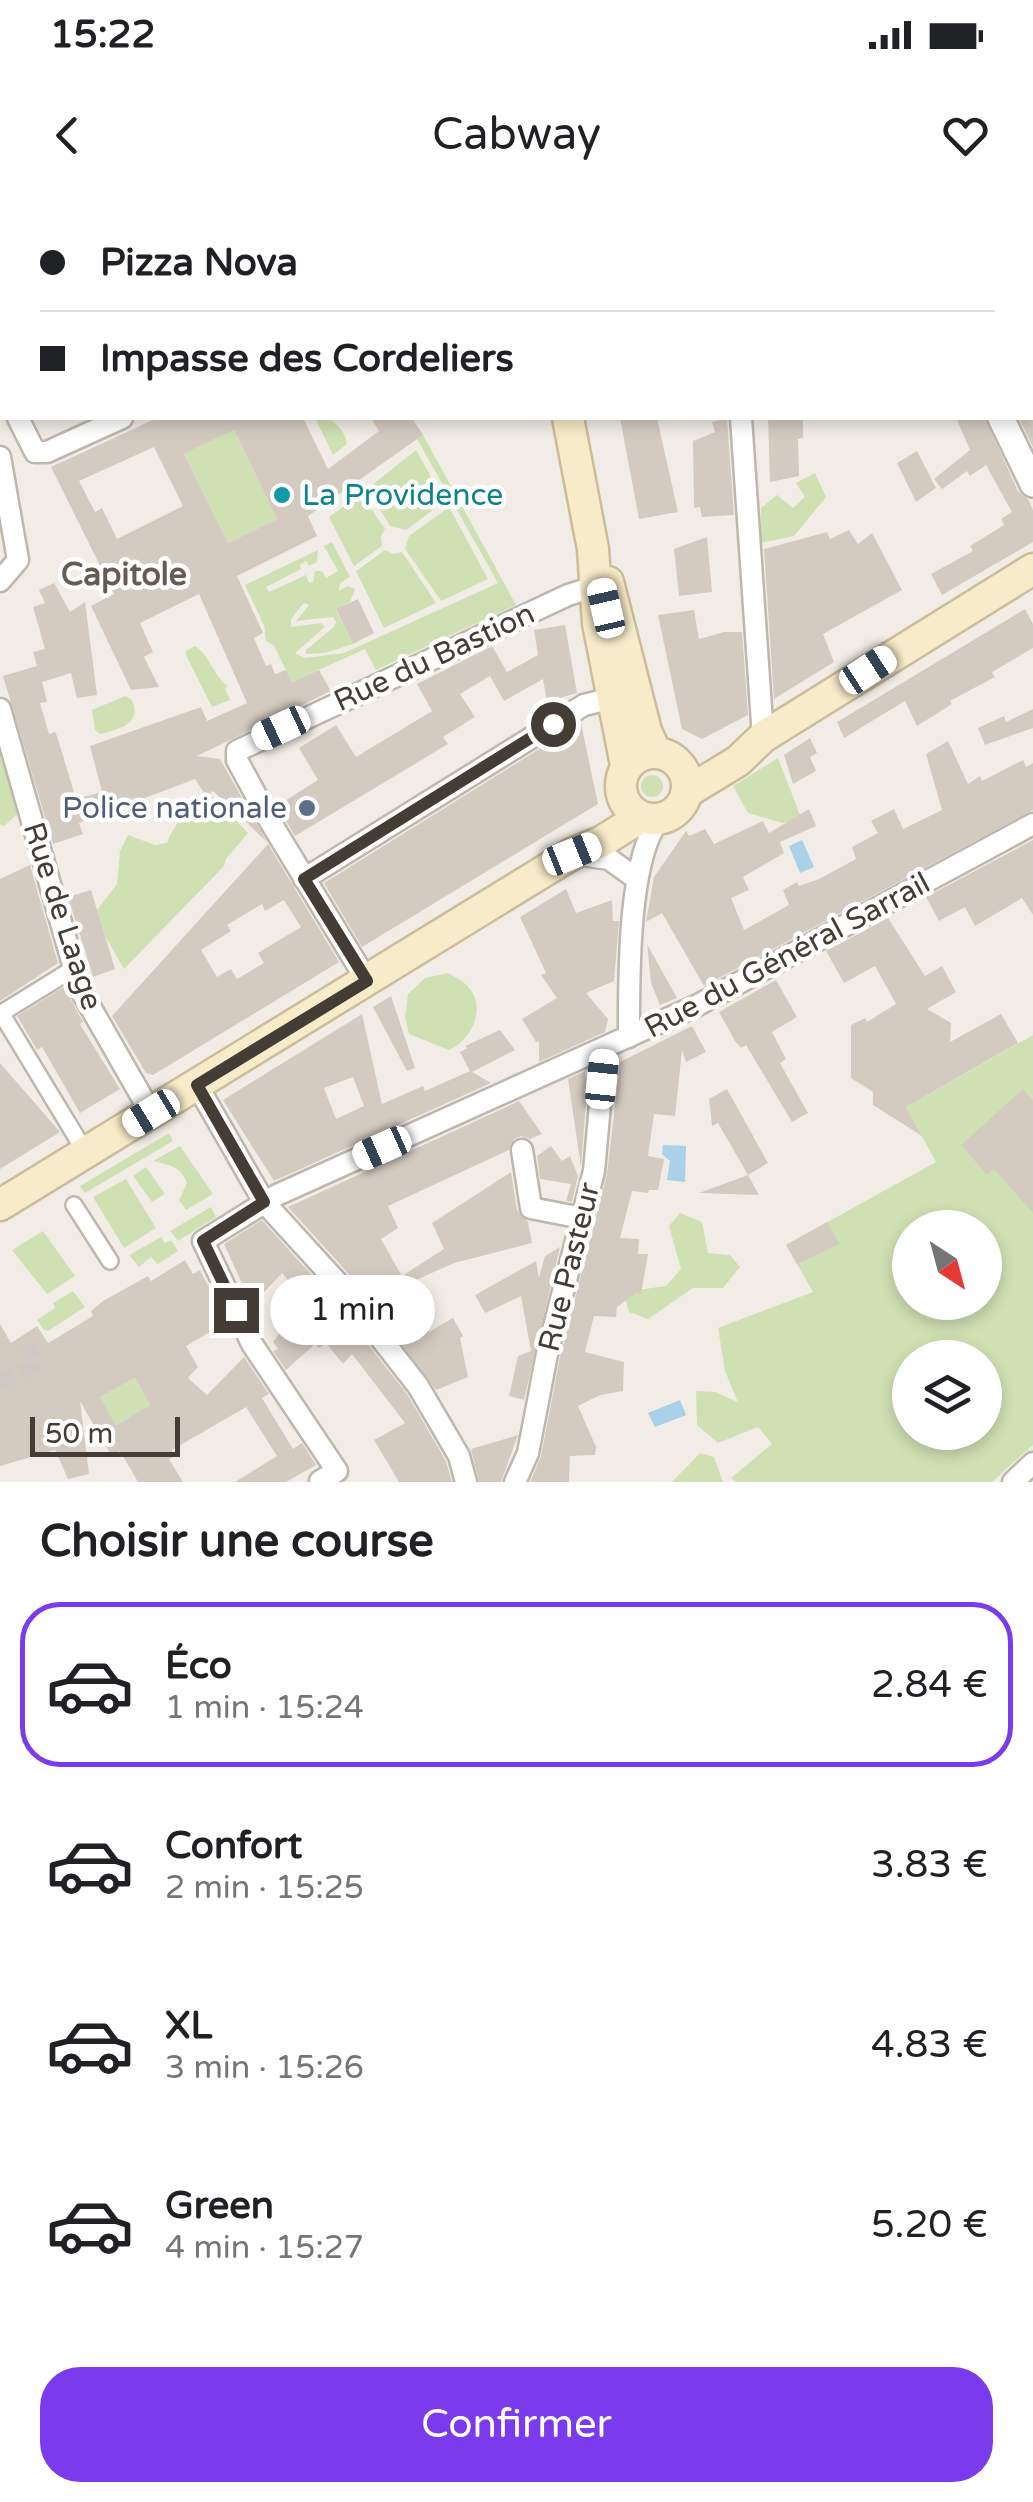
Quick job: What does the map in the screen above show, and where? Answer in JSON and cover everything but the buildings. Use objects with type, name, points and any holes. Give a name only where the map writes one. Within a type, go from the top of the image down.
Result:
[{"type":"main road","points":[[568,420],[593,549],[594,587],[626,765],[621,779],[641,811]]},
{"type":"main road","points":[[0,1205],[57,1180],[86,1153],[572,854],[600,819],[677,809],[675,770],[646,731],[606,576],[593,549]]},
{"type":"main road","points":[[626,765],[638,756],[675,770],[738,761],[763,737],[1033,569]]},
{"type":"street","points":[[19,420],[35,452],[47,452],[118,420]]},
{"type":"street","points":[[748,420],[763,737]]},
{"type":"street","points":[[1002,420],[1033,484]]},
{"type":"street","points":[[0,457],[18,560],[0,581]]},
{"type":"street","points":[[594,587],[602,588],[610,628],[624,641]]},
{"type":"street","name":"Rue du Bastion","points":[[367,981],[304,879],[237,760],[237,751],[568,595],[594,587]]},
{"type":"street","points":[[304,879],[584,705],[612,698]]},
{"type":"street","name":"Rue de Laage","points":[[0,709],[74,981],[151,1113]]},
{"type":"street","points":[[628,1038],[636,879],[651,830],[641,811]]},
{"type":"street","name":"Rue du Général Sarrail","points":[[320,1481],[338,1471],[252,1344],[203,1241],[264,1202],[696,1006],[1033,824]]},
{"type":"street","points":[[572,854],[609,860],[636,879]]},
{"type":"street","points":[[74,981],[0,1014],[86,1153]]},
{"type":"street","name":"Rue Pasteur","points":[[514,1482],[528,1454],[546,1354],[594,1171],[605,1049]]},
{"type":"street","points":[[197,1085],[264,1202],[336,1281],[418,1386],[459,1456],[466,1482]]},
{"type":"street","points":[[522,1150],[531,1208],[582,1218]]},
{"type":"street","points":[[74,1205],[110,1261]]},
{"type":"street","points":[[1012,1482],[1033,1463]]},
{"type":"green space","points":[[316,420],[329,420],[343,433],[347,444],[333,455]]},
{"type":"green space","points":[[234,430],[277,519],[228,543],[184,454]]},
{"type":"green space","points":[[423,435],[516,605],[376,670],[365,649],[292,682],[274,646],[266,641],[264,625],[245,585],[318,550],[317,562],[309,566],[306,561],[301,569],[266,587],[269,592],[306,575],[309,583],[313,582],[315,571],[322,571],[326,578],[338,571],[324,546],[332,542],[350,577],[340,583],[339,591],[348,586],[355,589],[350,602],[336,610],[353,644],[306,654],[336,622],[333,617],[296,621],[309,605],[304,603],[291,619],[291,627],[321,623],[325,627],[295,653],[305,658],[344,653],[498,583],[417,439]]},
{"type":"green space","points":[[416,450],[445,501],[406,530],[390,526],[367,489]]},
{"type":"green space","points":[[815,473],[826,497],[794,536],[761,543],[761,508],[777,495],[793,508],[805,497],[796,483]]},
{"type":"green space","points":[[361,494],[385,529],[382,546],[354,566],[329,517]]},
{"type":"green space","points":[[449,507],[488,579],[441,601],[405,549],[409,536]]},
{"type":"green space","points":[[385,550],[393,554],[402,552],[436,603],[384,628],[356,571]]},
{"type":"green space","points":[[195,646],[228,686],[225,688],[230,700],[212,707],[186,655]]},
{"type":"green space","points":[[125,696],[132,700],[132,720],[100,734],[95,730],[92,710]]},
{"type":"green space","points":[[0,743],[20,812],[4,826],[0,824]]},
{"type":"green space","points":[[778,758],[802,820],[783,823],[748,813],[733,786]]},
{"type":"green space","points":[[648,775],[656,775],[663,786],[656,797],[648,797],[641,790],[641,782]]},
{"type":"green space","points":[[212,796],[248,833],[224,866],[124,969],[105,936],[97,910],[117,884],[120,851],[128,835],[155,845],[167,843],[184,815]]},
{"type":"green space","points":[[448,973],[467,986],[477,1005],[470,1032],[449,1050],[409,1034],[405,1017],[408,994],[425,978]]},
{"type":"green space","points":[[1033,1035],[1033,1445],[992,1482],[736,1482],[731,1478],[772,1444],[758,1427],[718,1443],[697,1425],[696,1391],[715,1392],[738,1402],[725,1371],[718,1328],[813,1292],[786,1245],[936,1162],[906,1107]]},
{"type":"green space","points":[[169,1133],[173,1141],[85,1193],[80,1186]]},
{"type":"green space","points":[[180,1146],[213,1194],[186,1210],[179,1200],[187,1183],[184,1177],[173,1167],[153,1161]]},
{"type":"green space","points":[[146,1167],[165,1194],[152,1202],[133,1176]]},
{"type":"green space","points":[[126,1179],[156,1228],[124,1248],[93,1197]]},
{"type":"green space","points":[[211,1207],[216,1217],[178,1241],[170,1231]]},
{"type":"green space","points":[[680,1213],[702,1222],[708,1253],[730,1255],[740,1267],[723,1288],[693,1288],[648,1319],[629,1312],[623,1292],[666,1286],[681,1269],[669,1226]]},
{"type":"green space","points":[[43,1231],[75,1276],[47,1294],[12,1250]]},
{"type":"green space","points":[[161,1237],[165,1243],[171,1240],[178,1251],[158,1264],[151,1257],[139,1267],[129,1255]]},
{"type":"green space","points":[[73,1291],[85,1307],[44,1330],[37,1320],[55,1308],[53,1303]]},
{"type":"green space","points":[[135,1378],[150,1405],[116,1425],[100,1397]]},
{"type":"green space","points":[[700,1453],[714,1457],[723,1482],[672,1482]]},
{"type":"water","points":[[802,840],[814,867],[800,873],[789,846]]},
{"type":"water","points":[[663,1145],[686,1146],[685,1182],[667,1180],[670,1161],[662,1154]]},
{"type":"water","points":[[680,1400],[686,1415],[655,1427],[648,1413]]},
{"type":"tunnel","points":[[0,1383],[33,1367],[29,1345]]},
{"type":"place","name":"La Providence","points":[[282,495]]},
{"type":"place","name":"Police nationale","points":[[307,808]]},
{"type":"district","name":"Capitole","points":[[124,574]]},
{"type":"route","points":[[236,1310],[203,1241],[264,1202],[197,1085],[367,981],[304,879],[553,724]]}]
